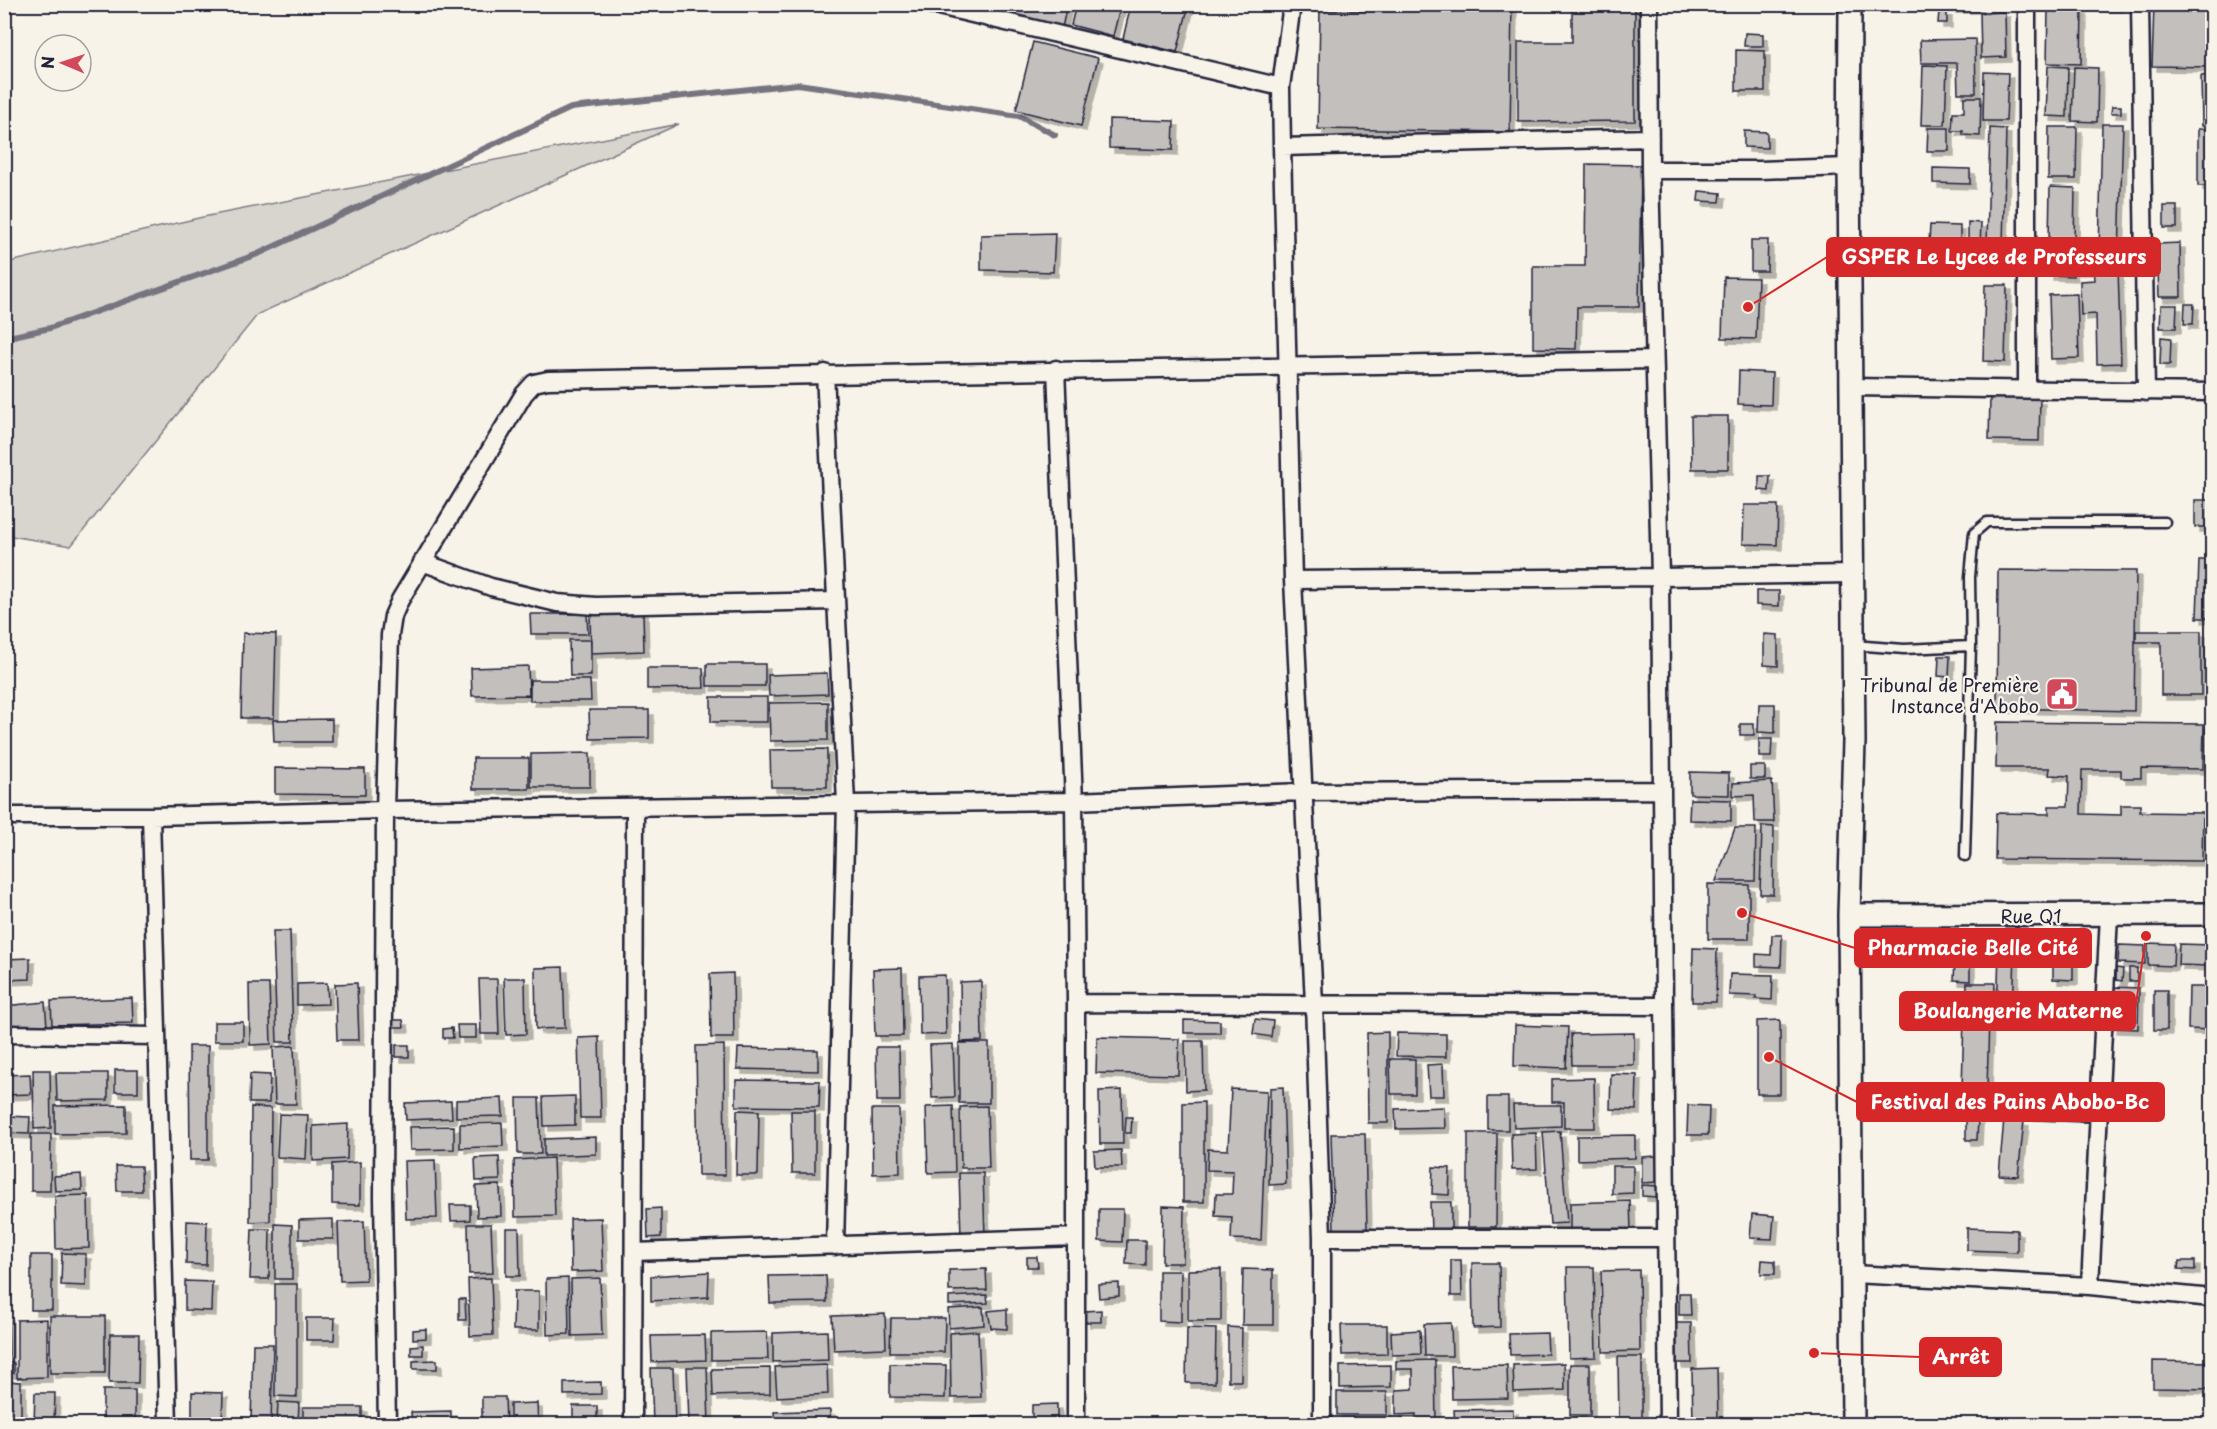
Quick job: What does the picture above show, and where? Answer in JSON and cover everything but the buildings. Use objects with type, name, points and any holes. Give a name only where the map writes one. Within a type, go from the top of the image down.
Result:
[{"type":"street","points":[[930,4],[982,10],[1281,87]]},
{"type":"street","points":[[1292,4],[1281,87],[1282,147],[1293,580],[1314,1003],[1322,1238],[1322,1425]]},
{"type":"street","points":[[1649,4],[1650,170],[1660,578],[1668,1425]]},
{"type":"street","points":[[1850,4],[1849,167],[1854,741],[1850,915],[1853,1425]]},
{"type":"street","points":[[2027,4],[2027,389]]},
{"type":"street","points":[[2140,4],[2146,392]]},
{"type":"street","points":[[1282,147],[1650,138]]},
{"type":"street","points":[[1650,170],[1849,167]]},
{"type":"street","points":[[387,1425],[383,1198],[386,810],[390,635],[393,616],[422,562],[524,394],[534,383],[548,380],[825,373],[1654,360]]},
{"type":"street","points":[[1056,369],[1074,801],[1076,1425]]},
{"type":"street","points":[[825,373],[846,803],[835,1246]]},
{"type":"street","points":[[1851,387],[2212,392]]},
{"type":"street","points":[[422,562],[492,587],[557,603],[596,606],[835,601]]},
{"type":"street","points":[[1293,580],[1660,578],[1852,574]]},
{"type":"street","points":[[4,816],[151,816],[386,810],[1074,801],[1303,792],[1662,790]]},
{"type":"street","points":[[633,1425],[635,807]]},
{"type":"street","points":[[151,816],[168,1425]]},
{"type":"street","name":"Rue Q1","points":[[1850,915],[2212,914]]},
{"type":"street","points":[[2090,1286],[2109,915]]},
{"type":"street","points":[[1076,1003],[1663,1006]]},
{"type":"street","points":[[4,1034],[157,1035]]},
{"type":"street","points":[[1942,1106],[2099,1113]]},
{"type":"street","points":[[634,1252],[1076,1237]]},
{"type":"street","points":[[1322,1238],[1666,1238]]},
{"type":"street","points":[[1852,1274],[2090,1286],[2212,1298]]},
{"type":"lane","points":[[1965,856],[1971,646],[1970,577],[1974,533],[1987,522],[2165,522]]},
{"type":"lane","points":[[1852,645],[1904,649],[1971,646]]},
{"type":"shaded area","points":[[679,124],[258,314],[71,546],[5,535],[5,263],[203,217]]},
{"type":"waterway","points":[[4,338],[50,328],[258,254],[571,108],[798,84],[1019,116],[1055,135]]},
{"type":"place","name":"GSPER Le Lycee de Professeurs","points":[[1748,307]]},
{"type":"place","name":"Tribunal de Première Instance d'Abobo","points":[[2062,694]]},
{"type":"place","name":"Pharmacie Belle Cité","points":[[1742,913]]},
{"type":"place","name":"Boulangerie Materne","points":[[2146,936]]},
{"type":"place","name":"Festival des Pains Abobo-Bc","points":[[1769,1057]]},
{"type":"place","name":"Arrêt","points":[[1814,1353]]}]
